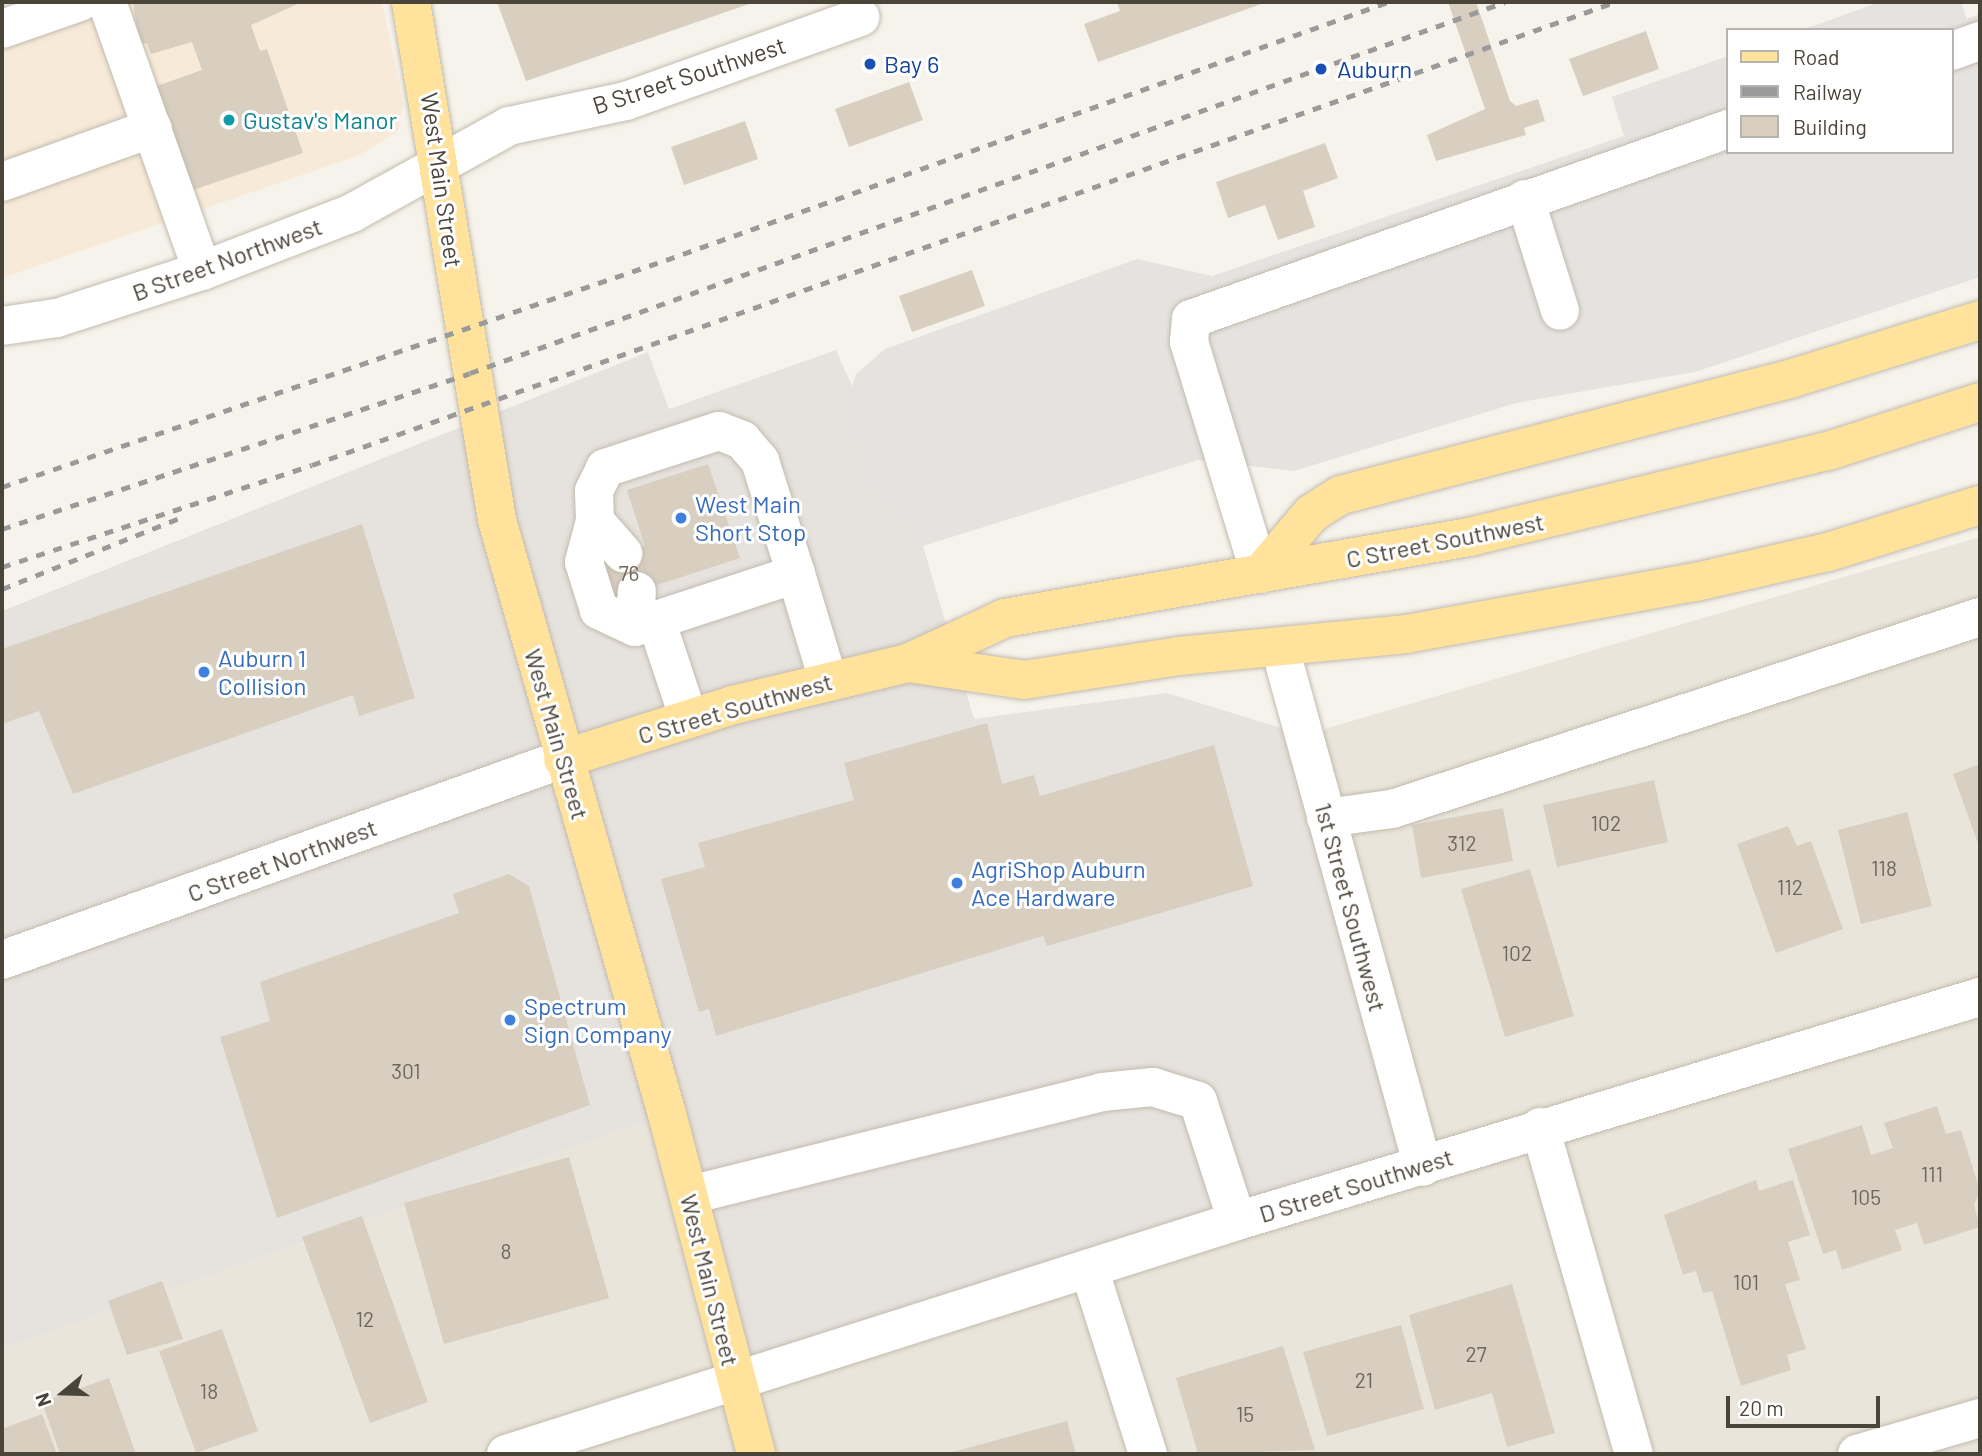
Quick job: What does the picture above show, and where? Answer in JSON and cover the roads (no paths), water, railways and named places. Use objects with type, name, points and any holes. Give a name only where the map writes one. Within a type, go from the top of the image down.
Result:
[{"type":"main road","name":"West Main Street","points":[[411,2],[441,163],[481,446],[563,759],[690,1195],[734,1378],[756,1454]]},
{"type":"main road","points":[[1259,574],[1312,513],[1341,495],[1793,377],[1980,320]]},
{"type":"main road","name":"C Street Southwest","points":[[563,759],[689,719],[828,680],[908,663],[1005,618],[1259,574],[1634,500],[1828,452],[1980,402]]},
{"type":"main road","name":"C Street Southwest","points":[[908,663],[1024,680],[1433,630],[1696,582],[1828,552],[1980,505]]},
{"type":"street","points":[[2,29],[80,2]]},
{"type":"street","points":[[107,2],[202,271]]},
{"type":"street","name":"B Street Southwest","points":[[441,163],[514,124],[626,101],[860,16]]},
{"type":"street","points":[[1954,50],[1980,41]]},
{"type":"street","points":[[2,182],[153,128]]},
{"type":"street","points":[[1259,574],[1189,342],[1191,319],[1727,129]]},
{"type":"street","name":"B Street Northwest","points":[[2,326],[57,318],[202,271],[352,213],[441,163]]},
{"type":"street","points":[[1525,200],[1560,311]]},
{"type":"street","points":[[796,574],[643,613],[599,610],[584,562],[595,521],[594,491],[605,468],[719,431],[743,440],[761,461],[796,574],[828,680]]},
{"type":"street","points":[[595,521],[623,553]]},
{"type":"street","points":[[643,613],[689,719]]},
{"type":"street","points":[[1326,818],[1392,809],[1980,617]]},
{"type":"street","name":"1st Street Southwest","points":[[1279,648],[1423,1167]]},
{"type":"street","name":"C Street Northwest","points":[[2,960],[563,759]]},
{"type":"street","name":"D Street Southwest","points":[[527,1451],[734,1378],[1237,1221],[1423,1167],[1540,1128],[1980,997]]},
{"type":"street","points":[[690,1195],[1102,1092],[1153,1087],[1198,1101],[1237,1221]]},
{"type":"street","points":[[1540,1128],[1634,1454]]},
{"type":"street","points":[[1089,1268],[1148,1454]]},
{"type":"street","points":[[1857,1454],[1980,1418]]},
{"type":"railway","points":[[2,487],[666,260],[1388,2]]},
{"type":"railway","points":[[2,529],[470,373],[1505,2]]},
{"type":"railway","points":[[2,567],[312,465],[1615,2]]},
{"type":"railway","points":[[2,589],[182,517]]},
{"type":"place","name":"Bay 6","points":[[870,64]]},
{"type":"place","name":"Auburn","points":[[1321,69]]},
{"type":"place","name":"Gustav's Manor","points":[[229,120]]},
{"type":"place","name":"West Main Short Stop","points":[[681,518]]},
{"type":"place","name":"Auburn 1 Collision","points":[[204,672]]},
{"type":"place","name":"AgriShop Auburn Ace Hardware","points":[[957,883]]},
{"type":"place","name":"Spectrum Sign Company","points":[[510,1020]]}]
